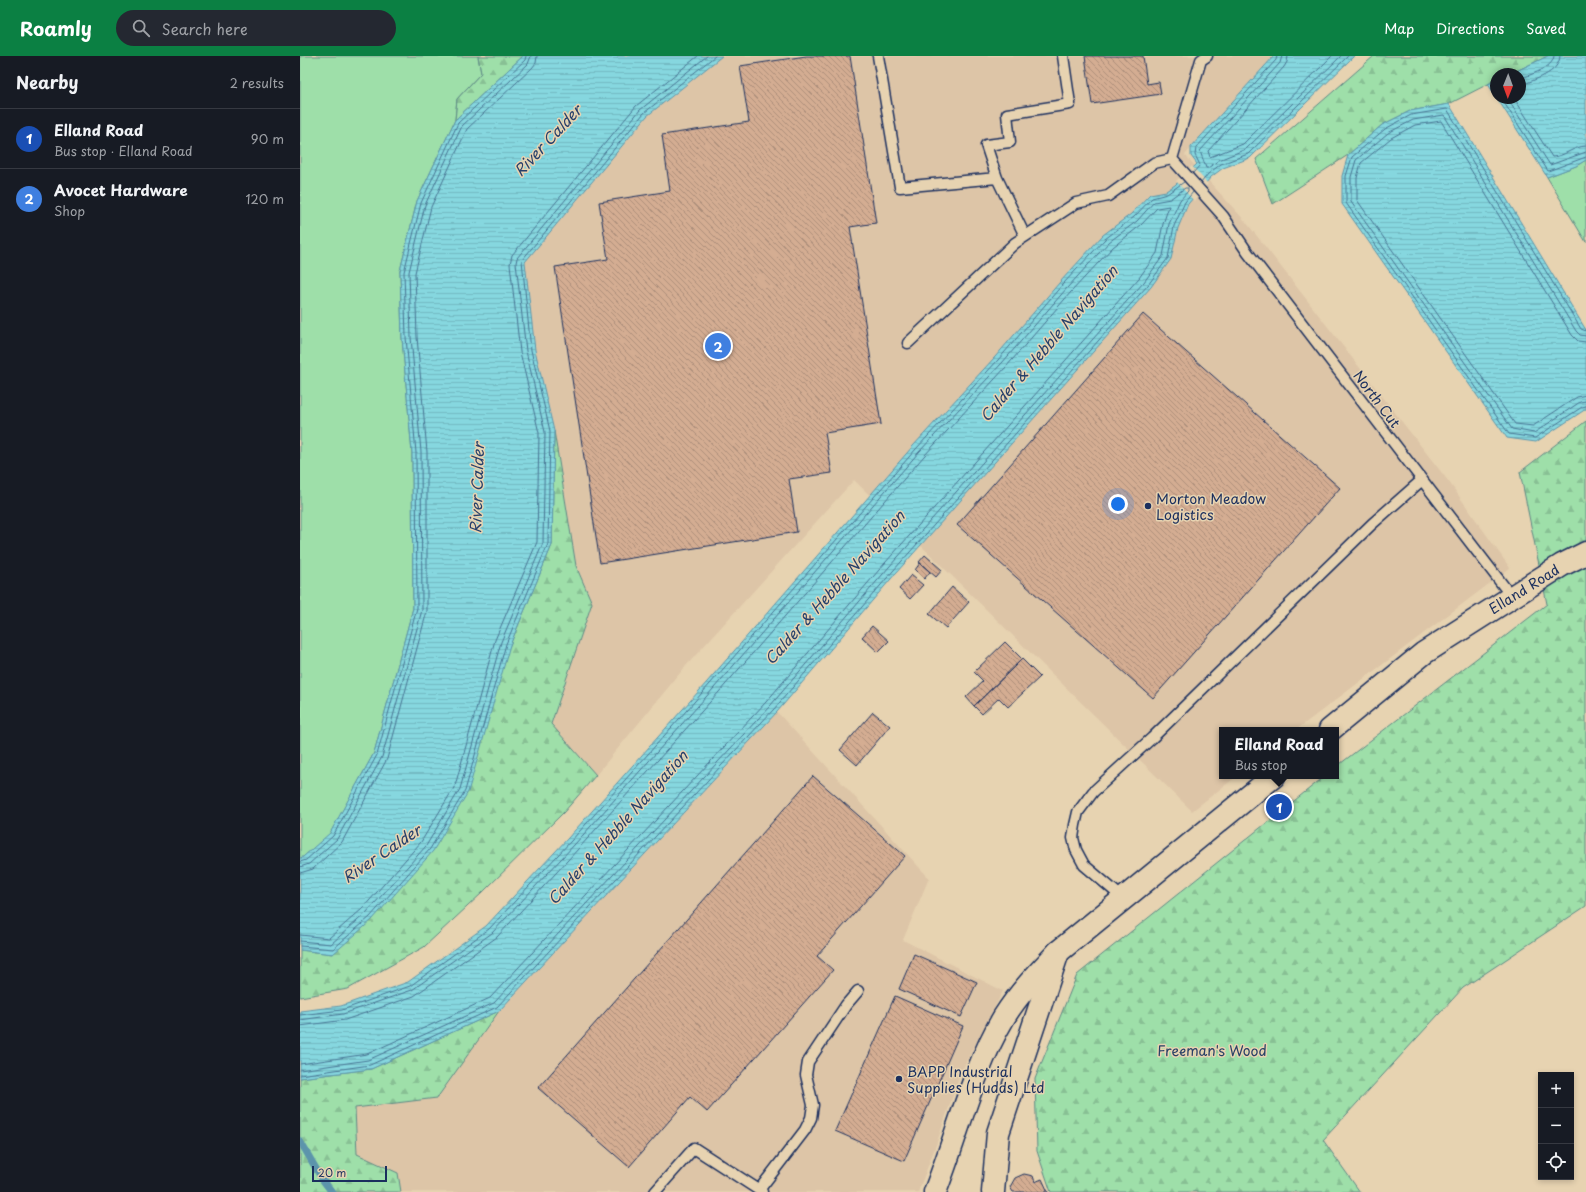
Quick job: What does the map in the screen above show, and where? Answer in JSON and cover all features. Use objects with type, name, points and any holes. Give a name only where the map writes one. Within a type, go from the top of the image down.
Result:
[{"type":"main road","name":"Elland Road","points":[[1334,727],[1424,653],[1562,565],[1586,553]]},
{"type":"main road","points":[[935,1192],[992,1040],[1005,1017],[1028,983],[1058,952],[1270,779]]},
{"type":"main road","points":[[993,1192],[998,1133],[1058,952]]},
{"type":"lane","points":[[878,56],[900,187],[996,178]]},
{"type":"lane","points":[[1025,236],[996,178],[986,145],[1010,142],[1008,114],[1070,104],[1063,56]]},
{"type":"lane","points":[[908,343],[1015,243],[1025,236],[1076,202],[1108,196],[1154,163],[1172,159],[1201,60],[1207,56]]},
{"type":"lane","name":"North Cut","points":[[1172,159],[1223,216],[1253,259],[1512,597]]},
{"type":"lane","points":[[1124,898],[1084,864],[1076,850],[1073,838],[1074,825],[1078,812],[1093,792],[1152,738],[1372,524],[1422,480]]},
{"type":"lane","points":[[655,1192],[694,1148],[760,1191],[806,1130],[811,1118],[813,1105],[806,1075],[808,1062],[858,991]]},
{"type":"shaded area","points":[[722,56],[1274,56],[1185,155],[1246,222],[1449,482],[1510,568],[1300,727],[1219,727],[1219,779],[1233,779],[1192,811],[854,480],[685,667],[596,775],[551,724],[592,603],[576,566],[554,431],[535,350],[525,262],[647,116]]},
{"type":"shaded area","points":[[777,712],[929,878],[903,940],[1003,991],[961,1072],[918,1192],[401,1192],[398,1173],[357,1154],[355,1108],[437,1098],[499,1011]]},
{"type":"green space","points":[[300,56],[478,56],[481,73],[457,99],[455,120],[417,201],[400,271],[402,338],[412,453],[413,608],[374,753],[330,834],[300,858]]},
{"type":"green space","points":[[478,56],[523,56],[455,120],[457,99],[481,73]]},
{"type":"green space","points":[[1374,56],[1548,56],[1523,68],[1490,68],[1490,83],[1449,104],[1410,111],[1382,125],[1348,155],[1273,204],[1256,159]]},
{"type":"green space","points":[[1586,160],[1586,242],[1547,177],[1576,166]]},
{"type":"green space","name":"Freeman's Wood","points":[[1586,421],[1586,906],[1463,988],[1323,1140],[1360,1192],[1051,1192],[1037,1151],[1035,1079],[1077,975],[1321,779],[1339,779],[1339,765],[1547,604],[1520,472]]},
{"type":"green space","points":[[554,431],[576,566],[592,603],[551,724],[596,775],[564,812],[482,893],[424,947],[348,989],[300,997],[300,950],[333,954],[510,645],[552,545]]},
{"type":"green space","points":[[499,1011],[437,1098],[355,1108],[357,1154],[398,1173],[401,1192],[300,1192],[300,1078],[371,1069]]},
{"type":"water","name":"River Calder","points":[[523,56],[722,56],[647,116],[525,262],[535,350],[554,431],[552,545],[510,645],[468,792],[433,851],[372,920],[333,954],[300,950],[300,858],[330,833],[374,753],[413,608],[412,453],[402,338],[400,271],[417,201],[455,120]]},
{"type":"water","name":"Calder & Hebble Navigation","points":[[1274,56],[1354,56],[1250,158],[1223,168],[1211,177],[1188,204],[1178,228],[1171,259],[1151,287],[896,573],[777,712],[499,1011],[371,1069],[300,1078],[300,1011],[341,1006],[408,982],[486,926],[568,838],[707,682],[913,446],[995,357],[1103,235],[1131,214],[1150,194],[1166,191],[1175,185],[1197,164],[1191,156],[1191,147]]},
{"type":"water","points":[[1548,56],[1586,56],[1586,160],[1576,166],[1547,177],[1501,104],[1526,104],[1526,68],[1523,68]]},
{"type":"water","points":[[1449,104],[1586,330],[1586,409],[1536,442],[1507,438],[1342,204],[1342,176],[1348,155],[1382,125],[1410,111]]},
{"type":"pier","points":[[1192,166],[1208,184],[1194,201],[1176,181]]},
{"type":"building","points":[[806,56],[850,56],[876,223],[850,227],[881,424],[825,433],[832,473],[789,479],[797,532],[600,563],[555,267],[608,259],[599,202],[670,191],[662,135],[749,122],[740,66]]},
{"type":"building","points":[[1085,56],[1143,56],[1147,84],[1159,82],[1161,94],[1092,104]]},
{"type":"building","name":"Morton Meadow Logistics","points":[[1143,314],[1340,488],[1153,698],[957,525]]},
{"type":"building","points":[[925,555],[942,570],[936,577],[919,562]]},
{"type":"building","points":[[920,563],[930,572],[924,579],[915,570]]},
{"type":"building","points":[[911,575],[923,585],[910,599],[899,589]]},
{"type":"building","points":[[952,587],[969,602],[946,628],[929,614]]},
{"type":"building","points":[[872,626],[889,641],[878,652],[862,637]]},
{"type":"building","points":[[1005,642],[1022,659],[974,706],[966,697],[983,681],[974,672]]},
{"type":"building","points":[[1022,659],[1040,677],[1008,707],[999,698],[982,714],[974,706]]},
{"type":"building","points":[[873,712],[890,726],[857,765],[840,750]]},
{"type":"building","points":[[813,776],[905,856],[817,956],[833,970],[707,1112],[690,1097],[629,1167],[538,1088]]},
{"type":"building","points":[[914,954],[977,982],[961,1017],[899,989]]},
{"type":"building","name":"BAPP Industrial Supplies (Hudds) Ltd","points":[[895,996],[963,1026],[904,1161],[835,1131]]},
{"type":"building","points":[[1024,1174],[1033,1176],[1035,1182],[1042,1179],[1048,1192],[1013,1192],[1010,1187],[1015,1178]]},
{"type":"waterway","points":[[300,1141],[322,1179],[332,1192]]},
{"type":"place","name":"Avocet Hardware","points":[[718,346]]},
{"type":"place","name":"Morton Meadow Logistics","points":[[1148,506]]},
{"type":"place","name":"Elland Road","points":[[1279,807]]},
{"type":"place","name":"BAPP Industrial Supplies (Hudds) Ltd","points":[[899,1079]]}]
